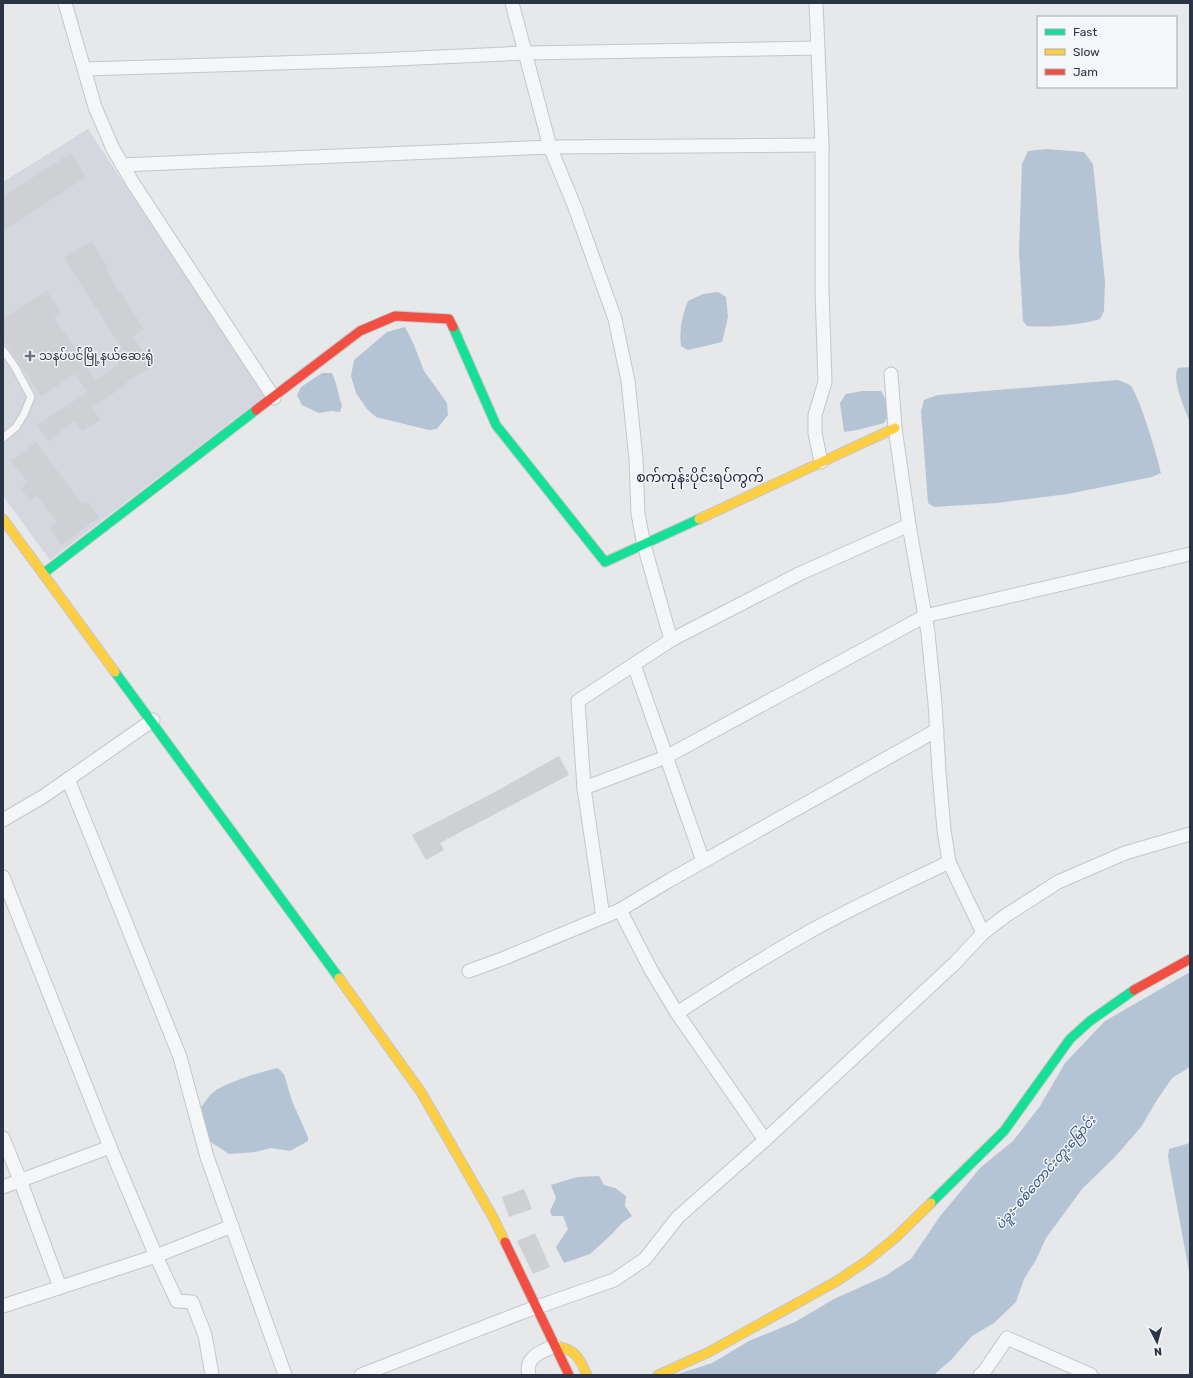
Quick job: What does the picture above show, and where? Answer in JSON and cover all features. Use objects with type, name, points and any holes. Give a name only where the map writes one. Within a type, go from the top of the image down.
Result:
[{"type":"street","points":[[65,3],[95,107],[113,150],[274,398]]},
{"type":"street","points":[[512,3],[550,148],[574,205],[615,319],[628,381],[636,459],[638,514],[644,544],[671,640]]},
{"type":"street","points":[[816,3],[822,145],[822,284],[825,382],[815,415],[814,433],[821,462]]},
{"type":"street","points":[[84,69],[376,60],[524,53],[817,48]]},
{"type":"street","points":[[122,165],[550,148],[822,145]]},
{"type":"street","points":[[44,573],[360,331],[395,316],[449,319],[496,424],[533,473],[605,562],[895,428]]},
{"type":"street","points":[[892,374],[895,428],[909,526],[925,616],[934,688],[944,830],[949,862],[983,933]]},
{"type":"street","points":[[3,518],[153,720],[421,1092],[494,1219],[569,1375]]},
{"type":"street","points":[[603,917],[584,788],[578,701],[671,640],[799,574],[909,526]]},
{"type":"street","points":[[584,788],[666,757],[925,616],[1190,554]]},
{"type":"street","points":[[634,665],[703,861]]},
{"type":"street","points":[[3,820],[68,780],[153,720]]},
{"type":"street","points":[[470,971],[620,910],[703,861],[937,730]]},
{"type":"street","points":[[68,780],[180,1057],[207,1157],[285,1375]]},
{"type":"street","points":[[361,1375],[487,1326],[614,1280],[645,1259],[678,1217],[765,1140],[955,963],[983,933],[1004,916],[1058,882],[1125,853],[1190,834]]},
{"type":"street","points":[[677,1013],[740,972],[808,933],[854,908],[949,862]]},
{"type":"street","points":[[3,877],[110,1147],[156,1256],[177,1301],[192,1302],[205,1335],[212,1375]]},
{"type":"street","points":[[620,910],[651,970],[677,1013],[765,1140]]},
{"type":"street","points":[[658,1375],[709,1352],[837,1281],[868,1260],[895,1238],[1004,1131],[1070,1039],[1095,1017],[1140,985],[1190,959]]},
{"type":"street","points":[[3,1138],[60,1287]]},
{"type":"street","points":[[3,1187],[110,1147]]},
{"type":"street","points":[[3,1306],[156,1256],[232,1226]]},
{"type":"street","points":[[980,1375],[984,1372],[1007,1338],[1091,1375]]},
{"type":"street","points":[[529,1375],[528,1371],[531,1360],[538,1352],[555,1346],[565,1347],[577,1354],[587,1375]]},
{"type":"lane","points":[[3,350],[15,367],[31,397],[16,427],[3,438]]},
{"type":"shaded area","points":[[88,129],[265,396],[50,560],[3,496],[3,182]]},
{"type":"water","points":[[1046,149],[1084,152],[1093,164],[1105,282],[1104,311],[1100,319],[1074,324],[1044,327],[1027,326],[1023,321],[1019,251],[1022,164],[1028,151]]},
{"type":"water","points":[[718,292],[726,297],[728,317],[722,342],[688,350],[681,346],[680,334],[684,312],[688,301],[703,294]]},
{"type":"water","points":[[405,327],[424,371],[447,403],[448,415],[437,429],[429,430],[376,417],[367,409],[356,393],[351,376],[354,360],[387,332]]},
{"type":"water","points":[[1190,367],[1190,423],[1178,388],[1176,373],[1178,368]]},
{"type":"water","points":[[322,373],[332,373],[342,406],[340,412],[331,411],[319,413],[302,405],[297,395],[301,387]]},
{"type":"water","points":[[1118,380],[1130,385],[1134,391],[1148,427],[1161,473],[1152,477],[1068,494],[997,503],[934,507],[928,503],[921,411],[924,400],[938,395]]},
{"type":"water","points":[[862,391],[881,391],[887,402],[889,415],[884,423],[844,432],[840,403],[846,394]]},
{"type":"water","name":"ပဲခူး-စစ်တောင်းတူးမြောင်း","points":[[1190,972],[1190,1067],[1172,1078],[1141,1127],[1115,1157],[1082,1189],[1046,1238],[1036,1260],[1024,1279],[1016,1302],[994,1323],[972,1336],[952,1359],[935,1374],[675,1375],[712,1363],[749,1341],[795,1322],[834,1299],[885,1276],[911,1259],[941,1215],[981,1167],[1013,1141],[1040,1106],[1065,1063],[1105,1021]]},
{"type":"water","points":[[278,1068],[284,1074],[292,1101],[308,1137],[308,1141],[290,1151],[271,1148],[255,1152],[229,1154],[206,1139],[200,1109],[211,1094],[216,1090],[238,1080]]},
{"type":"water","points":[[1190,1143],[1190,1277],[1168,1157],[1169,1149]]},
{"type":"water","points":[[599,1176],[604,1185],[615,1188],[626,1196],[625,1206],[632,1216],[622,1223],[590,1254],[564,1263],[556,1247],[568,1229],[563,1216],[552,1216],[550,1211],[556,1198],[551,1185],[577,1177]]},
{"type":"building","points":[[71,153],[86,177],[3,231],[3,197]]},
{"type":"building","points":[[92,241],[108,268],[105,269],[144,329],[133,336],[152,366],[126,382],[127,384],[92,408],[100,420],[82,431],[75,421],[48,441],[37,425],[88,392],[75,374],[41,396],[3,339],[3,319],[47,291],[61,312],[54,317],[96,380],[119,364],[114,356],[123,350],[64,258]]},
{"type":"building","points":[[36,442],[82,504],[87,501],[99,517],[62,545],[49,527],[57,522],[37,496],[30,501],[21,488],[28,483],[11,461]]},
{"type":"building","points":[[559,756],[569,775],[440,843],[444,850],[426,860],[412,835],[493,793]]},
{"type":"building","points":[[524,1189],[532,1209],[509,1217],[502,1197]]},
{"type":"building","points":[[535,1233],[550,1267],[533,1274],[517,1241]]},
{"type":"traffic: fast","points":[[453,327],[496,425],[605,562],[699,519]]},
{"type":"traffic: fast","points":[[44,573],[256,410]]},
{"type":"traffic: fast","points":[[115,672],[339,978]]},
{"type":"traffic: fast","points":[[931,1203],[1004,1131],[1070,1039],[1090,1021],[1134,990]]},
{"type":"traffic: slow","points":[[699,519],[895,428]]},
{"type":"traffic: slow","points":[[3,519],[115,672]]},
{"type":"traffic: slow","points":[[339,978],[421,1092],[494,1219],[505,1242]]},
{"type":"traffic: slow","points":[[658,1375],[709,1352],[837,1281],[868,1260],[895,1238],[931,1203]]},
{"type":"traffic: slow","points":[[555,1346],[568,1349],[576,1355],[587,1375]]},
{"type":"traffic: jam","points":[[256,410],[360,331],[395,316],[449,319],[453,327]]},
{"type":"traffic: jam","points":[[1134,990],[1190,959]]},
{"type":"traffic: jam","points":[[505,1242],[569,1375]]},
{"type":"place","name":"သနပ်ပင်မြို့နယ်ဆေးရုံ","points":[[30,356]]},
{"type":"district","name":"စက်ကုန်းပိုင်းရပ်ကွက်","points":[[700,477]]}]
